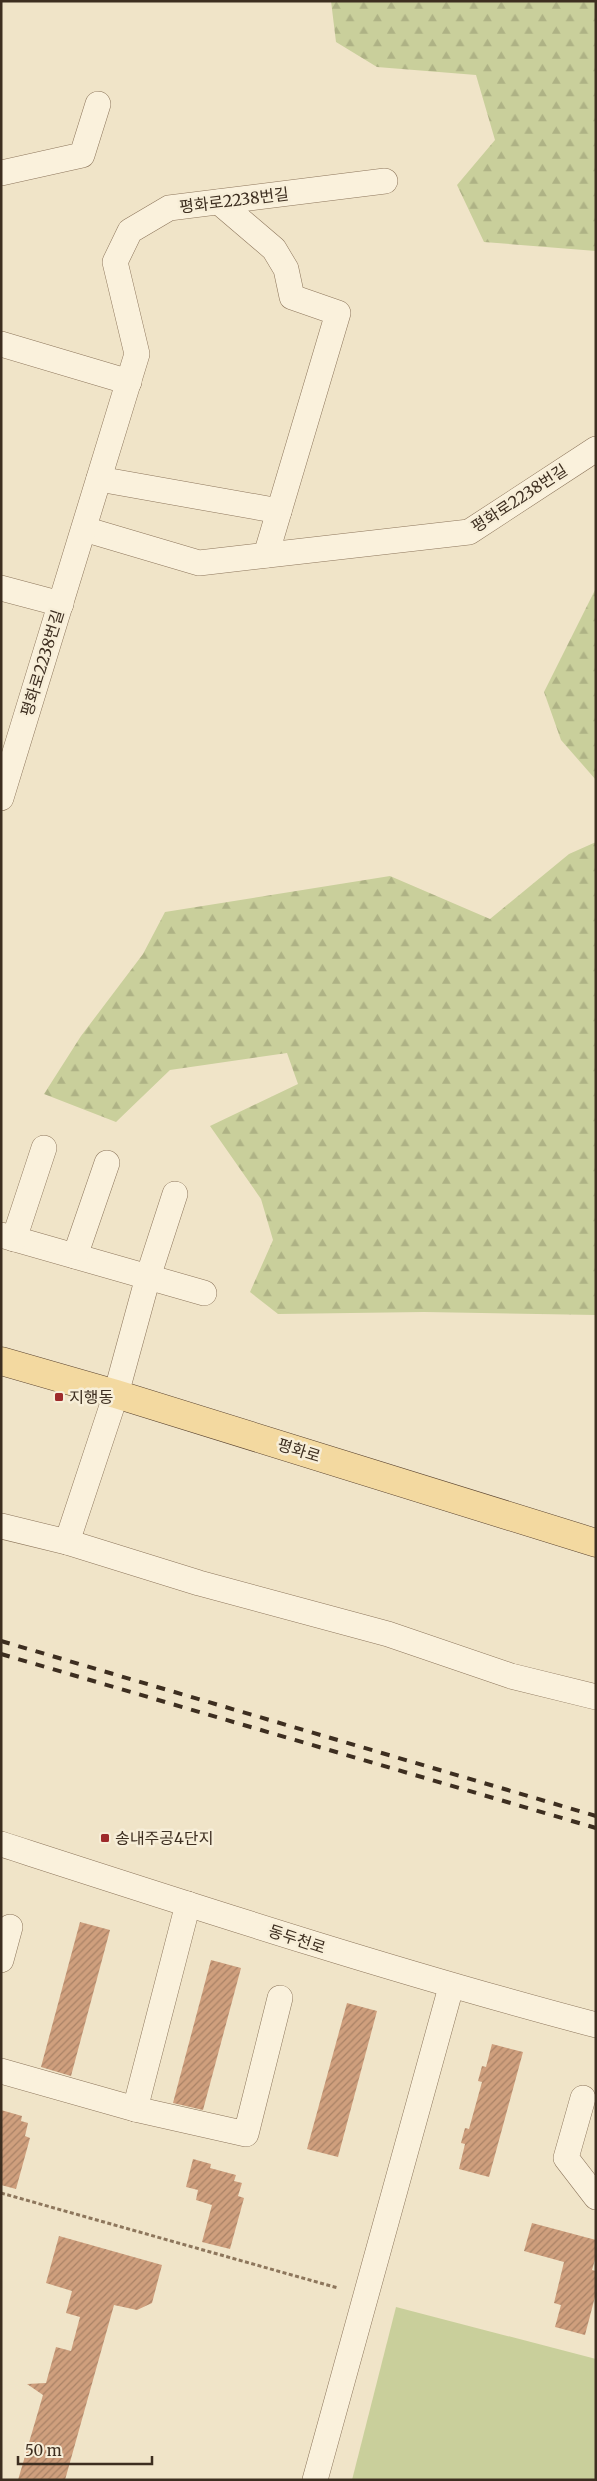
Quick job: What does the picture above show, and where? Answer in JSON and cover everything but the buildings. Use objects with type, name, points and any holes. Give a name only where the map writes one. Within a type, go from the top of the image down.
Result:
[{"type":"main road","name":"평화로","points":[[1,1360],[596,1543]]},
{"type":"street","points":[[1,173],[82,155],[98,104]]},
{"type":"street","name":"평화로2238번길","points":[[1,798],[137,354],[115,262],[130,231],[169,208],[385,181]]},
{"type":"street","points":[[219,202],[274,249],[286,270],[292,297],[338,313],[266,555]]},
{"type":"street","points":[[1,344],[128,382]]},
{"type":"street","name":"평화로2238번길","points":[[84,529],[199,562],[469,532],[596,448]]},
{"type":"street","points":[[99,480],[279,511]]},
{"type":"street","points":[[1,588],[60,604]]},
{"type":"street","points":[[44,1148],[8,1237],[204,1293]]},
{"type":"street","points":[[75,1256],[107,1163]]},
{"type":"street","points":[[67,1542],[116,1394],[148,1277],[175,1194]]},
{"type":"street","points":[[1,1526],[67,1542],[198,1583],[388,1634],[511,1676],[596,1697]]},
{"type":"street","name":"동두천로","points":[[1,1844],[451,1987],[596,2026]]},
{"type":"street","points":[[135,2109],[188,1904]]},
{"type":"street","points":[[1,1960],[10,1927]]},
{"type":"street","points":[[315,2480],[451,1987]]},
{"type":"street","points":[[1,2071],[135,2109],[246,2134],[280,1998]]},
{"type":"street","points":[[582,2098],[566,2158],[596,2197]]},
{"type":"path","points":[[1,2193],[338,2288]]},
{"type":"green space","points":[[331,1],[596,1],[596,251],[484,242],[457,185],[495,140],[476,75],[377,67],[336,42]]},
{"type":"green space","points":[[596,588],[596,780],[561,740],[544,692]]},
{"type":"green space","points":[[596,842],[596,1315],[424,1312],[278,1314],[250,1292],[273,1240],[261,1199],[210,1126],[298,1084],[287,1053],[170,1070],[116,1122],[44,1094],[81,1036],[143,954],[165,912],[390,876],[490,919],[569,854]]},
{"type":"green space","points":[[396,2307],[596,2359],[596,2480],[352,2480]]},
{"type":"railway","points":[[1,1641],[596,1816]]},
{"type":"railway","points":[[1,1654],[596,1828]]},
{"type":"place","name":"지행동","points":[[59,1397]]},
{"type":"place","name":"송내주공4단지","points":[[105,1838]]}]
